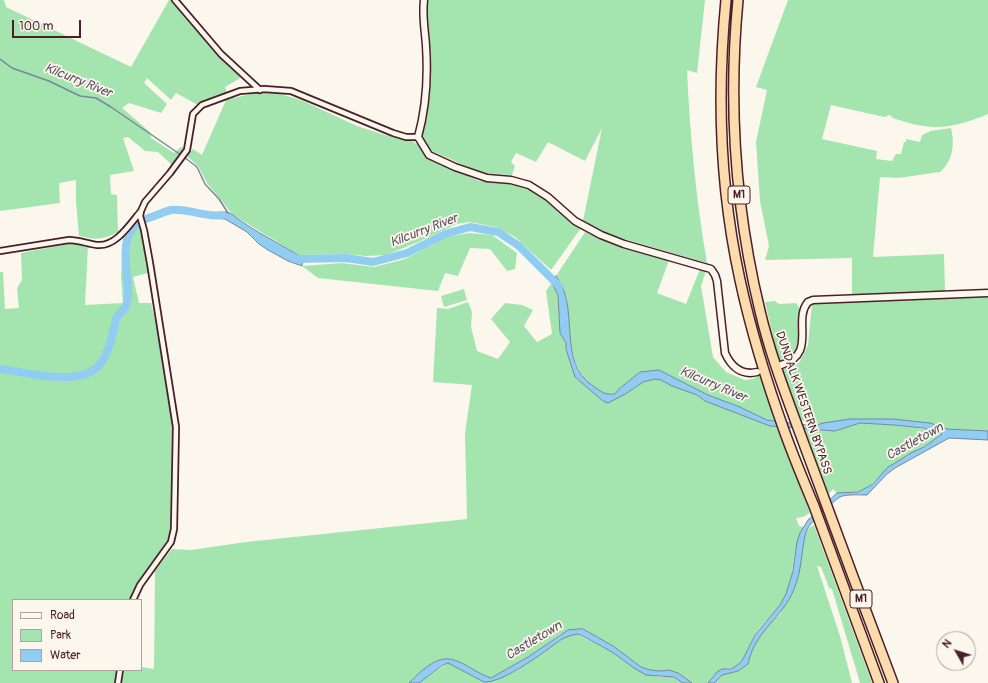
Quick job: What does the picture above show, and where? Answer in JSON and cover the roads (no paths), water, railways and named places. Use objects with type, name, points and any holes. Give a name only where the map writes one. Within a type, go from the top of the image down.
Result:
[{"type":"highway","name":"DUNDALK WESTERN BYPASS","points":[[726,0],[722,58],[721,105],[727,200],[740,281],[755,337],[780,418],[879,683]]},
{"type":"highway","name":"DUNDALK WESTERN BYPASS","points":[[738,0],[732,92],[735,159],[743,229],[751,271],[777,373],[892,683]]},
{"type":"street","points":[[175,0],[221,54],[260,90]]},
{"type":"street","points":[[424,0],[426,46],[425,100],[422,123],[418,137],[429,155],[455,167],[487,178],[510,180],[529,185],[548,197],[576,221],[600,235],[624,244],[711,269],[715,274],[726,356],[733,366],[739,371],[751,374],[757,372]]},
{"type":"street","points":[[0,251],[69,240],[78,240],[99,245],[106,245],[115,240],[141,214],[145,202],[187,150],[193,114],[202,105],[240,92],[260,90],[291,91],[393,134],[406,137],[418,137]]},
{"type":"street","points":[[133,599],[140,585],[171,542],[174,529],[176,427],[141,214]]},
{"type":"street","points":[[782,365],[798,355],[802,346],[803,310],[808,302],[813,300],[988,293]]},
{"type":"street","points":[[118,683],[120,671]]},
{"type":"water","points":[[226,212],[303,258],[302,266],[288,261],[268,250],[259,244],[247,232],[225,219],[212,218],[212,214]]},
{"type":"water","points":[[556,276],[563,289],[567,303],[575,363],[582,376],[603,393],[615,394],[640,372],[659,370],[708,395],[740,407],[767,420],[817,425],[850,419],[893,419],[930,423],[947,429],[988,431],[988,440],[949,438],[895,468],[887,474],[867,495],[842,496],[832,503],[808,528],[804,539],[799,575],[794,589],[783,608],[757,642],[748,664],[738,671],[722,675],[714,683],[708,683],[717,672],[722,669],[731,669],[739,664],[755,635],[780,605],[786,594],[793,571],[797,542],[800,533],[808,520],[837,493],[858,492],[873,484],[887,468],[924,447],[942,434],[923,428],[860,423],[835,431],[770,426],[705,401],[697,395],[672,386],[661,380],[655,379],[643,382],[627,393],[608,403],[603,401],[575,377],[566,349],[566,343],[560,333],[558,295],[552,283]]},
{"type":"water","points":[[583,629],[613,646],[641,667],[650,670],[669,670],[678,673],[692,683],[683,683],[674,677],[646,675],[612,652],[577,634],[562,639],[513,672],[492,681],[484,682],[448,663],[419,683],[409,683],[429,665],[448,659],[459,662],[491,678],[528,657],[568,630]]},
{"type":"waterway","name":"Kilcurry River","points":[[0,59],[12,68],[49,81],[80,96],[96,98],[181,155]]},
{"type":"waterway","name":"Kilcurry River","points":[[184,157],[197,167],[205,184],[219,199],[228,213]]},
{"type":"waterway","points":[[0,369],[54,377],[68,377],[93,371],[101,363],[107,353],[118,315],[125,308],[128,297],[126,246],[128,237],[132,230],[141,221],[171,210],[184,210],[216,216],[222,215]]},
{"type":"waterway","name":"Kilcurry River","points":[[293,257],[297,259],[346,258],[373,262],[407,253],[445,234],[470,227],[498,232],[519,246],[560,287]]},
{"type":"water label","name":"Castletown","points":[[915,442]]},
{"type":"water label","name":"Castletown","points":[[534,641]]}]
